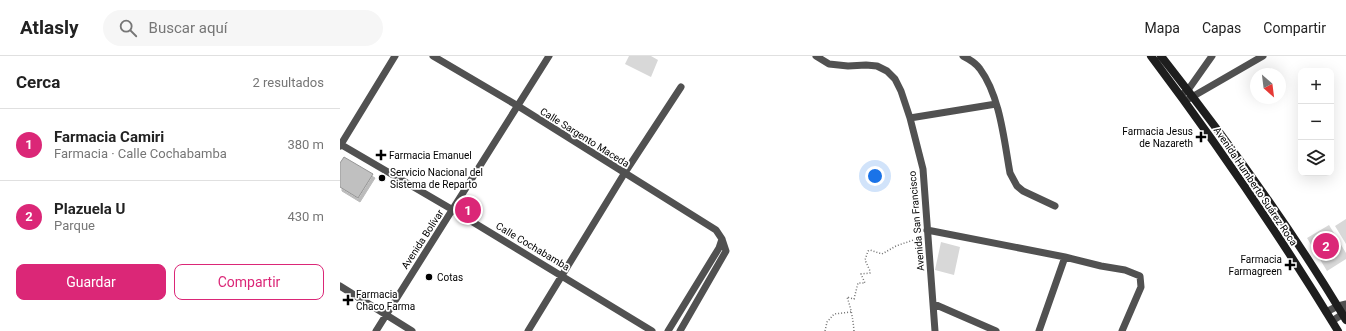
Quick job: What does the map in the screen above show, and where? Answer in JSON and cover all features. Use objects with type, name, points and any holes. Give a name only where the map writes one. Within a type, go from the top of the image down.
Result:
[{"type":"main road","name":"Avenida Humberto Suárez Roca","points":[[1151,56],[1183,98],[1291,256],[1338,331]]},
{"type":"main road","name":"Avenida Humberto Suárez Roca","points":[[1161,56],[1248,172],[1342,305],[1345,314]]},
{"type":"street","points":[[340,145],[396,56]]},
{"type":"street","name":"Calle Sargento Maceda","points":[[433,56],[518,106],[624,174],[711,226],[716,230],[722,239]]},
{"type":"street","name":"Avenida Bolívar","points":[[376,331],[549,56]]},
{"type":"street","name":"Avenida San Francisco","points":[[816,56],[828,64],[877,66],[887,71],[895,79],[901,91],[910,118],[923,169],[936,331]]},
{"type":"street","points":[[963,56],[980,68],[989,85],[996,104],[1010,173],[1014,182],[1023,191],[1055,206]]},
{"type":"street","points":[[1190,93],[1212,56]]},
{"type":"street","points":[[1183,98],[1263,56]]},
{"type":"street","points":[[528,331],[624,174],[681,87]]},
{"type":"street","points":[[910,118],[996,104]]},
{"type":"street","name":"Calle Cochabamba","points":[[340,145],[453,210],[652,331]]},
{"type":"street","points":[[927,232],[1065,257],[1125,270],[1140,276],[1141,287],[1122,331]]},
{"type":"street","points":[[668,331],[719,248],[722,239]]},
{"type":"street","points":[[680,331],[726,251],[722,239]]},
{"type":"street","points":[[1039,331],[1065,257]]},
{"type":"street","points":[[340,286],[412,331]]},
{"type":"street","points":[[934,304],[996,331]]},
{"type":"street","points":[[1326,312],[1342,305]]},
{"type":"street","points":[[1332,321],[1345,314]]},
{"type":"path","points":[[854,331],[850,312],[852,309],[847,297],[854,299],[858,283],[866,283],[861,274],[870,273],[865,260],[868,251],[870,250],[882,254],[927,232]]},
{"type":"path","points":[[825,331],[828,322],[834,314],[850,312]]},
{"type":"shaded area","points":[[629,56],[651,56],[658,60],[651,77],[625,64]]},
{"type":"shaded area","points":[[1346,219],[1346,244],[1335,226]]},
{"type":"shaded area","points":[[1329,225],[1346,253],[1346,259],[1327,271],[1307,238]]},
{"type":"shaded area","points":[[941,242],[960,247],[954,275],[935,270]]},
{"type":"building","points":[[344,157],[373,174],[358,198],[340,187],[340,163]]},
{"type":"place","name":"Farmacia Jesus de Nazareth","points":[[1201,137]]},
{"type":"place","name":"Farmacia Emanuel","points":[[381,155]]},
{"type":"place","name":"Servicio Nacional del Sistema de Reparto","points":[[382,178]]},
{"type":"place","name":"Farmacia Camiri","points":[[468,210]]},
{"type":"place","name":"Plazuela U","points":[[1326,246]]},
{"type":"place","name":"Farmacia Farmagreen","points":[[1290,265]]},
{"type":"place","name":"Cotas","points":[[429,277]]},
{"type":"place","name":"Farmacia Chaco Farma","points":[[348,300]]}]
